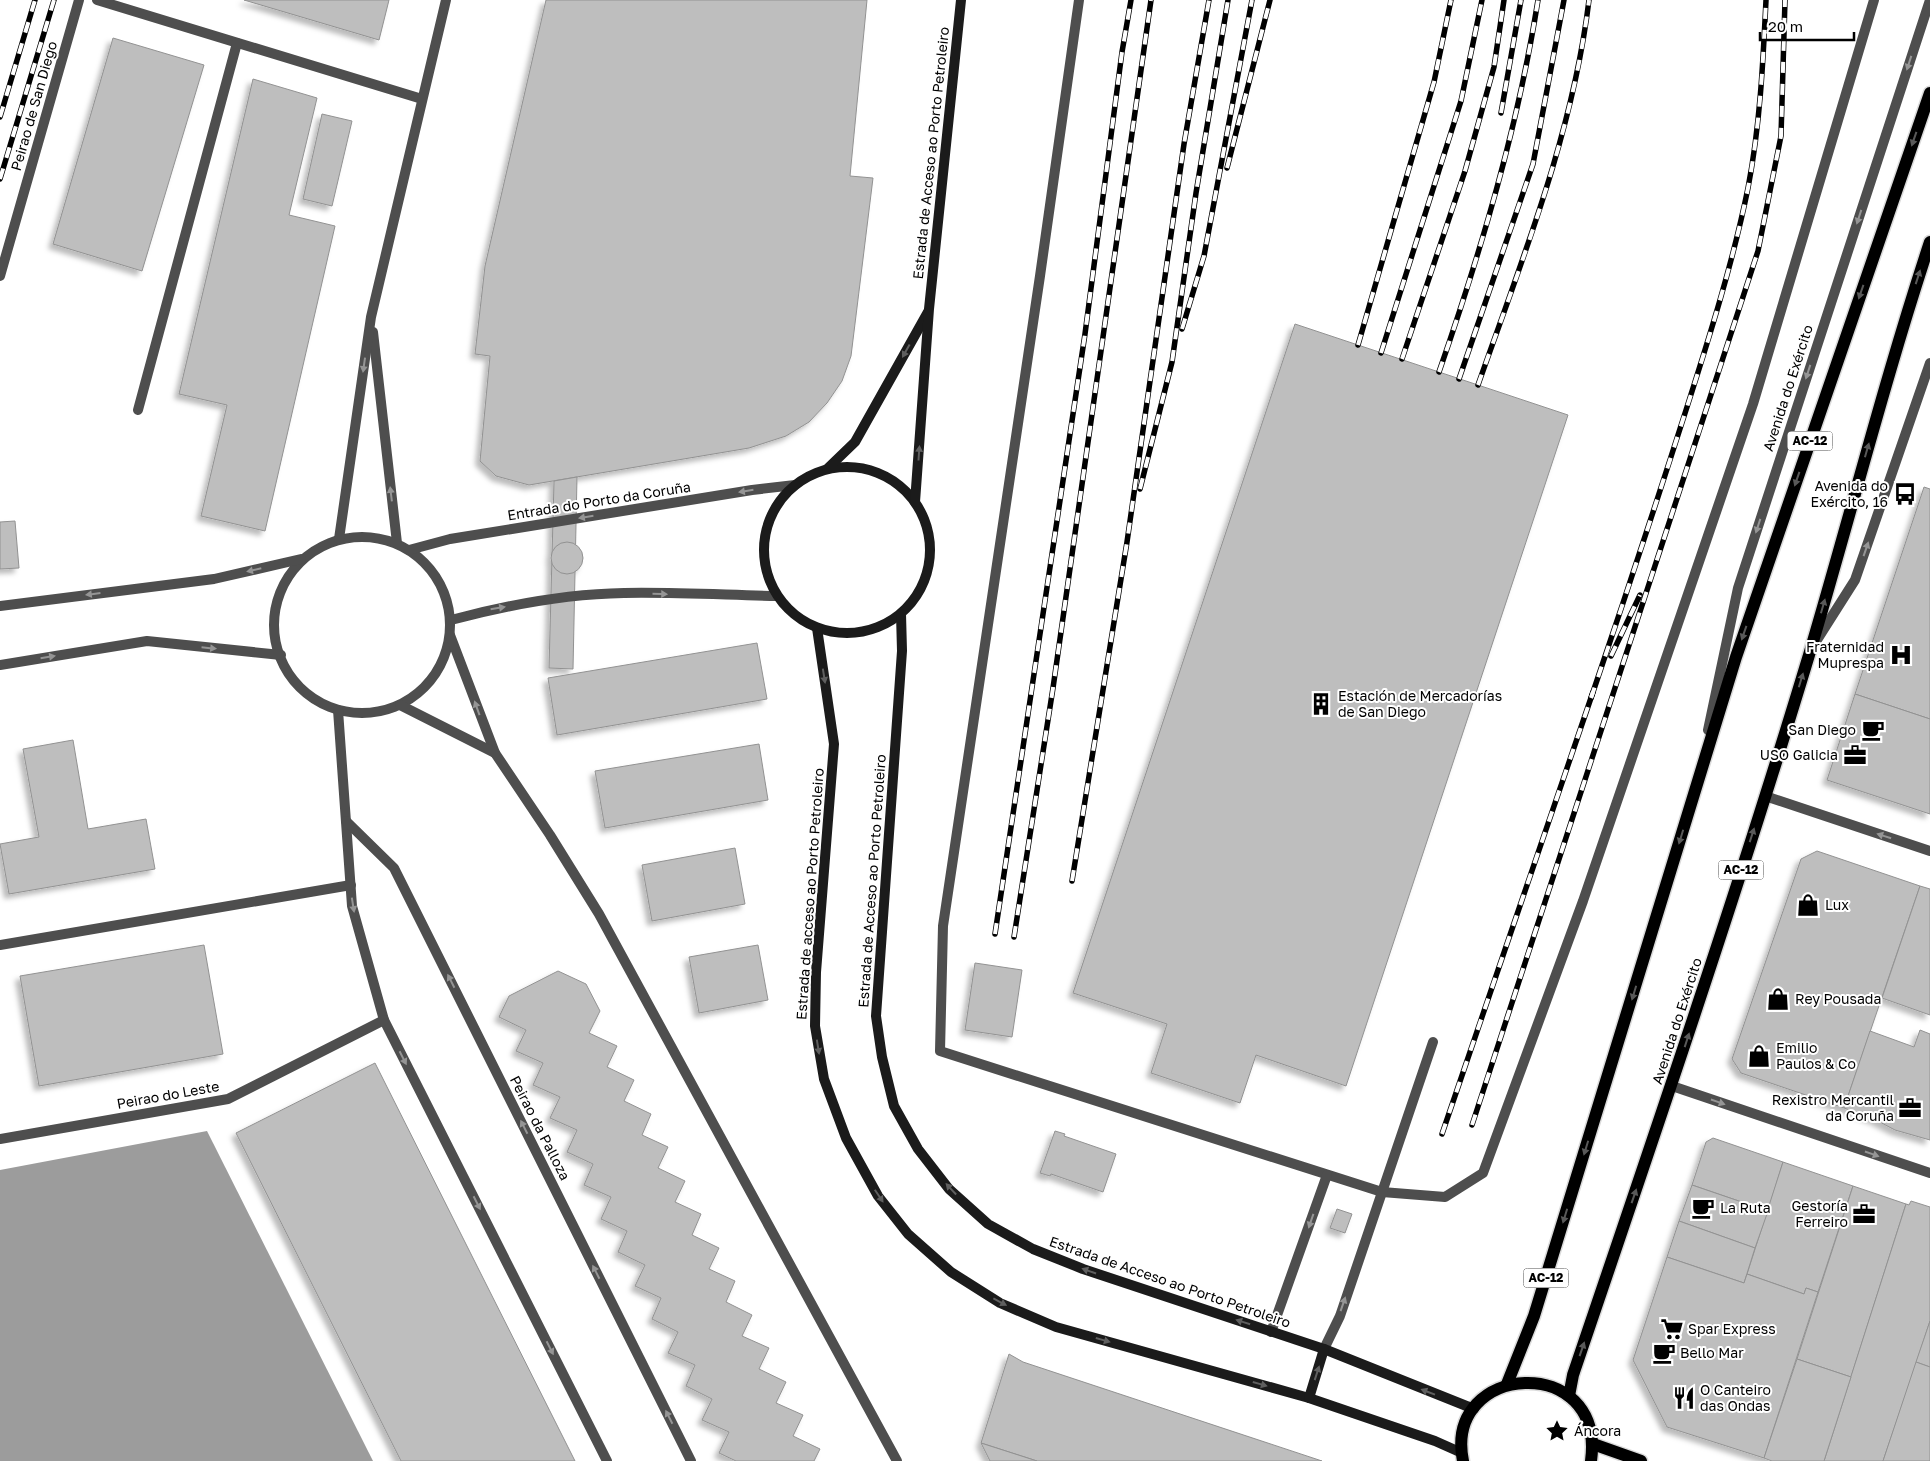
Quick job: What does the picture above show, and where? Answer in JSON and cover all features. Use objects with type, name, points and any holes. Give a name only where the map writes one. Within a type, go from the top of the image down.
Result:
[{"type":"main road","name":"Estrada de Acceso ao Porto Petroleiro","points":[[915,502],[930,309],[961,0]]},
{"type":"main road","name":"Avenida do Exército","points":[[1507,1384],[1534,1316],[1736,657],[1930,93]]},
{"type":"main road","name":"Avenida do Exército","points":[[1569,1396],[1576,1367],[1672,1086],[1765,796],[1809,653],[1901,329],[1930,242]]},
{"type":"main road","name":"Estrada de Acceso ao Porto Petroleiro","points":[[827,469],[852,467],[876,472],[898,484],[915,502],[926,524],[930,548],[927,573],[917,595],[901,614],[882,626],[861,633],[838,633],[816,628],[795,615],[777,596],[766,565],[764,549],[767,525],[778,503],[794,485],[827,469],[856,442],[930,309]]},
{"type":"main road","name":"Estrada de Acceso ao Porto Petroleiro","points":[[901,614],[902,661],[876,1016],[882,1057],[894,1106],[918,1149],[949,1189],[988,1224],[1033,1249],[1083,1269],[1324,1349],[1474,1409]]},
{"type":"main road","name":"Estrada de acceso ao Porto Petroleiro","points":[[816,628],[834,744],[816,972],[815,1026],[824,1079],[846,1138],[878,1196],[908,1234],[951,1272],[1000,1303],[1056,1327],[1309,1398]]},
{"type":"main road","points":[[1324,1349],[1309,1398],[1441,1443],[1463,1457]]},
{"type":"main road","points":[[1463,1457],[1464,1427],[1474,1409],[1486,1396],[1507,1384],[1538,1382],[1558,1389],[1569,1396],[1585,1416],[1593,1444],[1591,1461]]},
{"type":"main road","points":[[1593,1444],[1641,1461]]},
{"type":"street","name":"Peirao de San Diego","points":[[0,276],[79,0]]},
{"type":"street","points":[[97,0],[422,99]]},
{"type":"street","points":[[339,539],[371,317],[446,0]]},
{"type":"street","points":[[1079,0],[1035,315],[943,926],[940,1051],[1382,1192],[1445,1197],[1483,1173],[1583,901],[1753,404],[1874,0]]},
{"type":"street","name":"Avenida do Exército","points":[[1696,790],[1738,588],[1930,0]]},
{"type":"street","points":[[138,410],[237,43]]},
{"type":"street","points":[[371,317],[397,543]]},
{"type":"street","name":"Avenida do Exército","points":[[1809,653],[1855,580],[1926,386],[1930,363]]},
{"type":"street","name":"Entrada do Porto da Coruña","points":[[409,550],[459,537],[752,490],[794,485]]},
{"type":"street","points":[[362,536],[397,543],[409,550],[430,568],[444,592],[451,620],[450,635],[443,661],[429,684],[400,705],[369,714],[338,710],[316,700],[297,685],[281,656],[274,618],[277,602],[290,572],[322,545],[339,539],[362,536]]},
{"type":"street","points":[[0,606],[214,579],[302,560]]},
{"type":"street","points":[[451,620],[485,610],[558,598],[624,593],[777,596]]},
{"type":"street","points":[[450,635],[494,753],[550,835],[599,914],[897,1461]]},
{"type":"street","points":[[0,664],[147,641],[281,656]]},
{"type":"street","points":[[400,705],[494,753]]},
{"type":"street","points":[[338,710],[352,906],[384,1020],[607,1461]]},
{"type":"street","points":[[1765,796],[1930,851]]},
{"type":"street","name":"Peirao da Palloza","points":[[346,821],[394,868],[691,1461]]},
{"type":"street","points":[[0,945],[351,885]]},
{"type":"street","name":"Peirao do Leste","points":[[0,1139],[228,1099],[384,1020]]},
{"type":"street","points":[[1324,1349],[1340,1316],[1433,1042]]},
{"type":"street","points":[[1672,1086],[1930,1173]]},
{"type":"street","points":[[1271,1332],[1326,1175]]},
{"type":"shaded area","points":[[207,1131],[373,1461],[0,1461],[0,1170]]},
{"type":"building","points":[[244,0],[389,0],[379,40]]},
{"type":"building","points":[[546,0],[867,0],[850,176],[873,178],[851,356],[842,381],[827,403],[809,422],[786,436],[749,448],[529,485],[496,476],[480,461],[490,356],[475,354],[485,266]]},
{"type":"building","points":[[113,38],[204,65],[142,271],[53,244]]},
{"type":"building","points":[[253,79],[317,98],[289,215],[335,226],[265,531],[201,516],[227,405],[179,394]]},
{"type":"building","points":[[322,114],[352,121],[332,206],[303,199]]},
{"type":"building","name":"Estación de Mercadorías de San Diego","points":[[1295,324],[1568,415],[1346,1086],[1256,1055],[1240,1103],[1151,1073],[1167,1024],[1073,993]]},
{"type":"building","points":[[577,477],[573,669],[549,668],[554,481]]},
{"type":"building","points":[[1924,487],[1930,489],[1930,719],[1855,694]]},
{"type":"building","points":[[15,521],[19,568],[0,569],[0,522]]},
{"type":"building","points":[[567,542],[579,546],[583,558],[579,570],[567,574],[555,570],[551,558],[555,546]]},
{"type":"building","points":[[757,643],[767,699],[557,735],[548,678]]},
{"type":"building","points":[[1855,694],[1930,719],[1930,814],[1827,780]]},
{"type":"building","points":[[73,740],[88,829],[146,819],[155,869],[9,894],[0,844],[39,837],[23,749]]},
{"type":"building","points":[[759,744],[768,800],[605,828],[595,771]]},
{"type":"building","points":[[735,848],[745,904],[652,921],[642,865]]},
{"type":"building","points":[[1817,851],[1920,886],[1844,1108],[1741,1073],[1732,1059],[1801,859]]},
{"type":"building","points":[[1920,886],[1930,889],[1930,1015],[1882,998]]},
{"type":"building","points":[[204,945],[223,1054],[39,1086],[20,976]]},
{"type":"building","points":[[758,945],[768,1000],[699,1013],[689,957]]},
{"type":"building","points":[[975,963],[1022,970],[1012,1037],[965,1030]]},
{"type":"building","points":[[558,971],[586,984],[600,1011],[589,1033],[617,1046],[607,1067],[634,1080],[624,1101],[651,1114],[642,1135],[668,1147],[658,1168],[685,1181],[675,1202],[701,1214],[692,1235],[719,1248],[709,1269],[735,1281],[726,1302],[752,1315],[742,1336],[769,1348],[759,1369],[786,1382],[776,1403],[803,1415],[793,1436],[820,1449],[814,1461],[736,1461],[719,1453],[729,1432],[702,1420],[712,1399],[686,1386],[695,1365],[668,1353],[678,1332],[652,1319],[661,1298],[635,1286],[645,1265],[618,1252],[627,1231],[601,1219],[611,1197],[584,1185],[593,1164],[567,1152],[577,1130],[550,1118],[560,1097],[533,1085],[543,1063],[516,1051],[526,1030],[499,1017],[509,996]]},
{"type":"building","points":[[1920,1030],[1930,1034],[1930,1140],[1895,1130],[1874,1119],[1844,1108],[1870,1031],[1914,1047]]},
{"type":"building","points":[[375,1063],[575,1461],[401,1461],[236,1133]]},
{"type":"building","points":[[1055,1131],[1065,1134],[1064,1136],[1116,1154],[1103,1192],[1051,1174],[1050,1176],[1040,1173]]},
{"type":"building","points":[[1713,1138],[1783,1162],[1768,1211],[1692,1185],[1706,1142]]},
{"type":"building","points":[[1783,1162],[1853,1186],[1818,1292],[1806,1288],[1804,1294],[1747,1274]]},
{"type":"building","points":[[1692,1185],[1768,1211],[1755,1248],[1679,1221]]},
{"type":"building","points":[[1853,1186],[1906,1204],[1851,1377],[1797,1359]]},
{"type":"building","points":[[1911,1201],[1930,1207],[1930,1321],[1910,1382],[1883,1461],[1824,1461],[1906,1204],[1909,1205]]},
{"type":"building","points":[[1337,1209],[1352,1214],[1345,1233],[1330,1228]]},
{"type":"building","points":[[1679,1221],[1755,1248],[1744,1283],[1667,1257]]},
{"type":"building","points":[[1667,1257],[1744,1283],[1747,1274],[1804,1294],[1806,1288],[1818,1292],[1764,1458],[1667,1427],[1633,1360]]},
{"type":"building","points":[[1930,1321],[1930,1367],[1916,1362]]},
{"type":"building","points":[[1009,1354],[1023,1362],[1322,1461],[1037,1461],[981,1443]]},
{"type":"building","points":[[1797,1359],[1851,1377],[1824,1461],[1772,1461],[1764,1458]]},
{"type":"building","points":[[1916,1362],[1930,1367],[1930,1461],[1883,1461]]},
{"type":"building","points":[[981,1443],[1037,1461],[990,1461]]},
{"type":"railway","points":[[0,117],[35,0]]},
{"type":"railway","points":[[0,179],[54,0]]},
{"type":"railway","points":[[995,934],[1085,334],[1122,52],[1131,0]]},
{"type":"railway","points":[[1014,937],[1053,688],[1151,0]]},
{"type":"railway","points":[[1072,881],[1127,542],[1184,144],[1209,0]]},
{"type":"railway","points":[[1140,489],[1172,362],[1196,193],[1228,0]]},
{"type":"railway","points":[[1182,329],[1204,256],[1252,0]]},
{"type":"railway","points":[[1227,168],[1270,0]]},
{"type":"railway","points":[[1358,345],[1434,82],[1451,0]]},
{"type":"railway","points":[[1381,353],[1461,101],[1482,0]]},
{"type":"railway","points":[[1402,359],[1465,171],[1494,67],[1504,0]]},
{"type":"railway","points":[[1501,113],[1521,0]]},
{"type":"railway","points":[[1439,372],[1484,235],[1497,188],[1520,95],[1538,0]]},
{"type":"railway","points":[[1459,379],[1533,164],[1564,0]]},
{"type":"railway","points":[[1478,385],[1544,196],[1571,99],[1589,0]]},
{"type":"railway","points":[[1591,698],[1696,380],[1735,243],[1748,188],[1758,118],[1766,0]]},
{"type":"railway","points":[[1472,1125],[1758,251],[1781,136],[1785,0]]},
{"type":"railway","points":[[1611,656],[1640,595]]},
{"type":"railway","points":[[1442,1134],[1593,692]]},
{"type":"place","name":"Avenida do Exército, 16","points":[[1905,494]]},
{"type":"place","name":"Fraternidad Muprespa","points":[[1901,655]]},
{"type":"place","name":"Estación de Mercadorías de San Diego","points":[[1321,704]]},
{"type":"place","name":"San Diego","points":[[1873,730]]},
{"type":"place","name":"USO Galicia","points":[[1855,755]]},
{"type":"place","name":"Lux","points":[[1808,905]]},
{"type":"place","name":"Rey Pousada","points":[[1778,999]]},
{"type":"place","name":"Emilio Paulos & Co","points":[[1759,1056]]},
{"type":"place","name":"Rexistro Mercantil da Coruña","points":[[1910,1108]]},
{"type":"place","name":"La Ruta","points":[[1703,1208]]},
{"type":"place","name":"Gestoría Ferreiro","points":[[1864,1214]]},
{"type":"place","name":"Spar Express","points":[[1672,1329]]},
{"type":"place","name":"Bello Mar","points":[[1664,1353]]},
{"type":"place","name":"O Canteiro das Ondas","points":[[1684,1398]]},
{"type":"place","name":"Áncora","points":[[1557,1431]]}]
